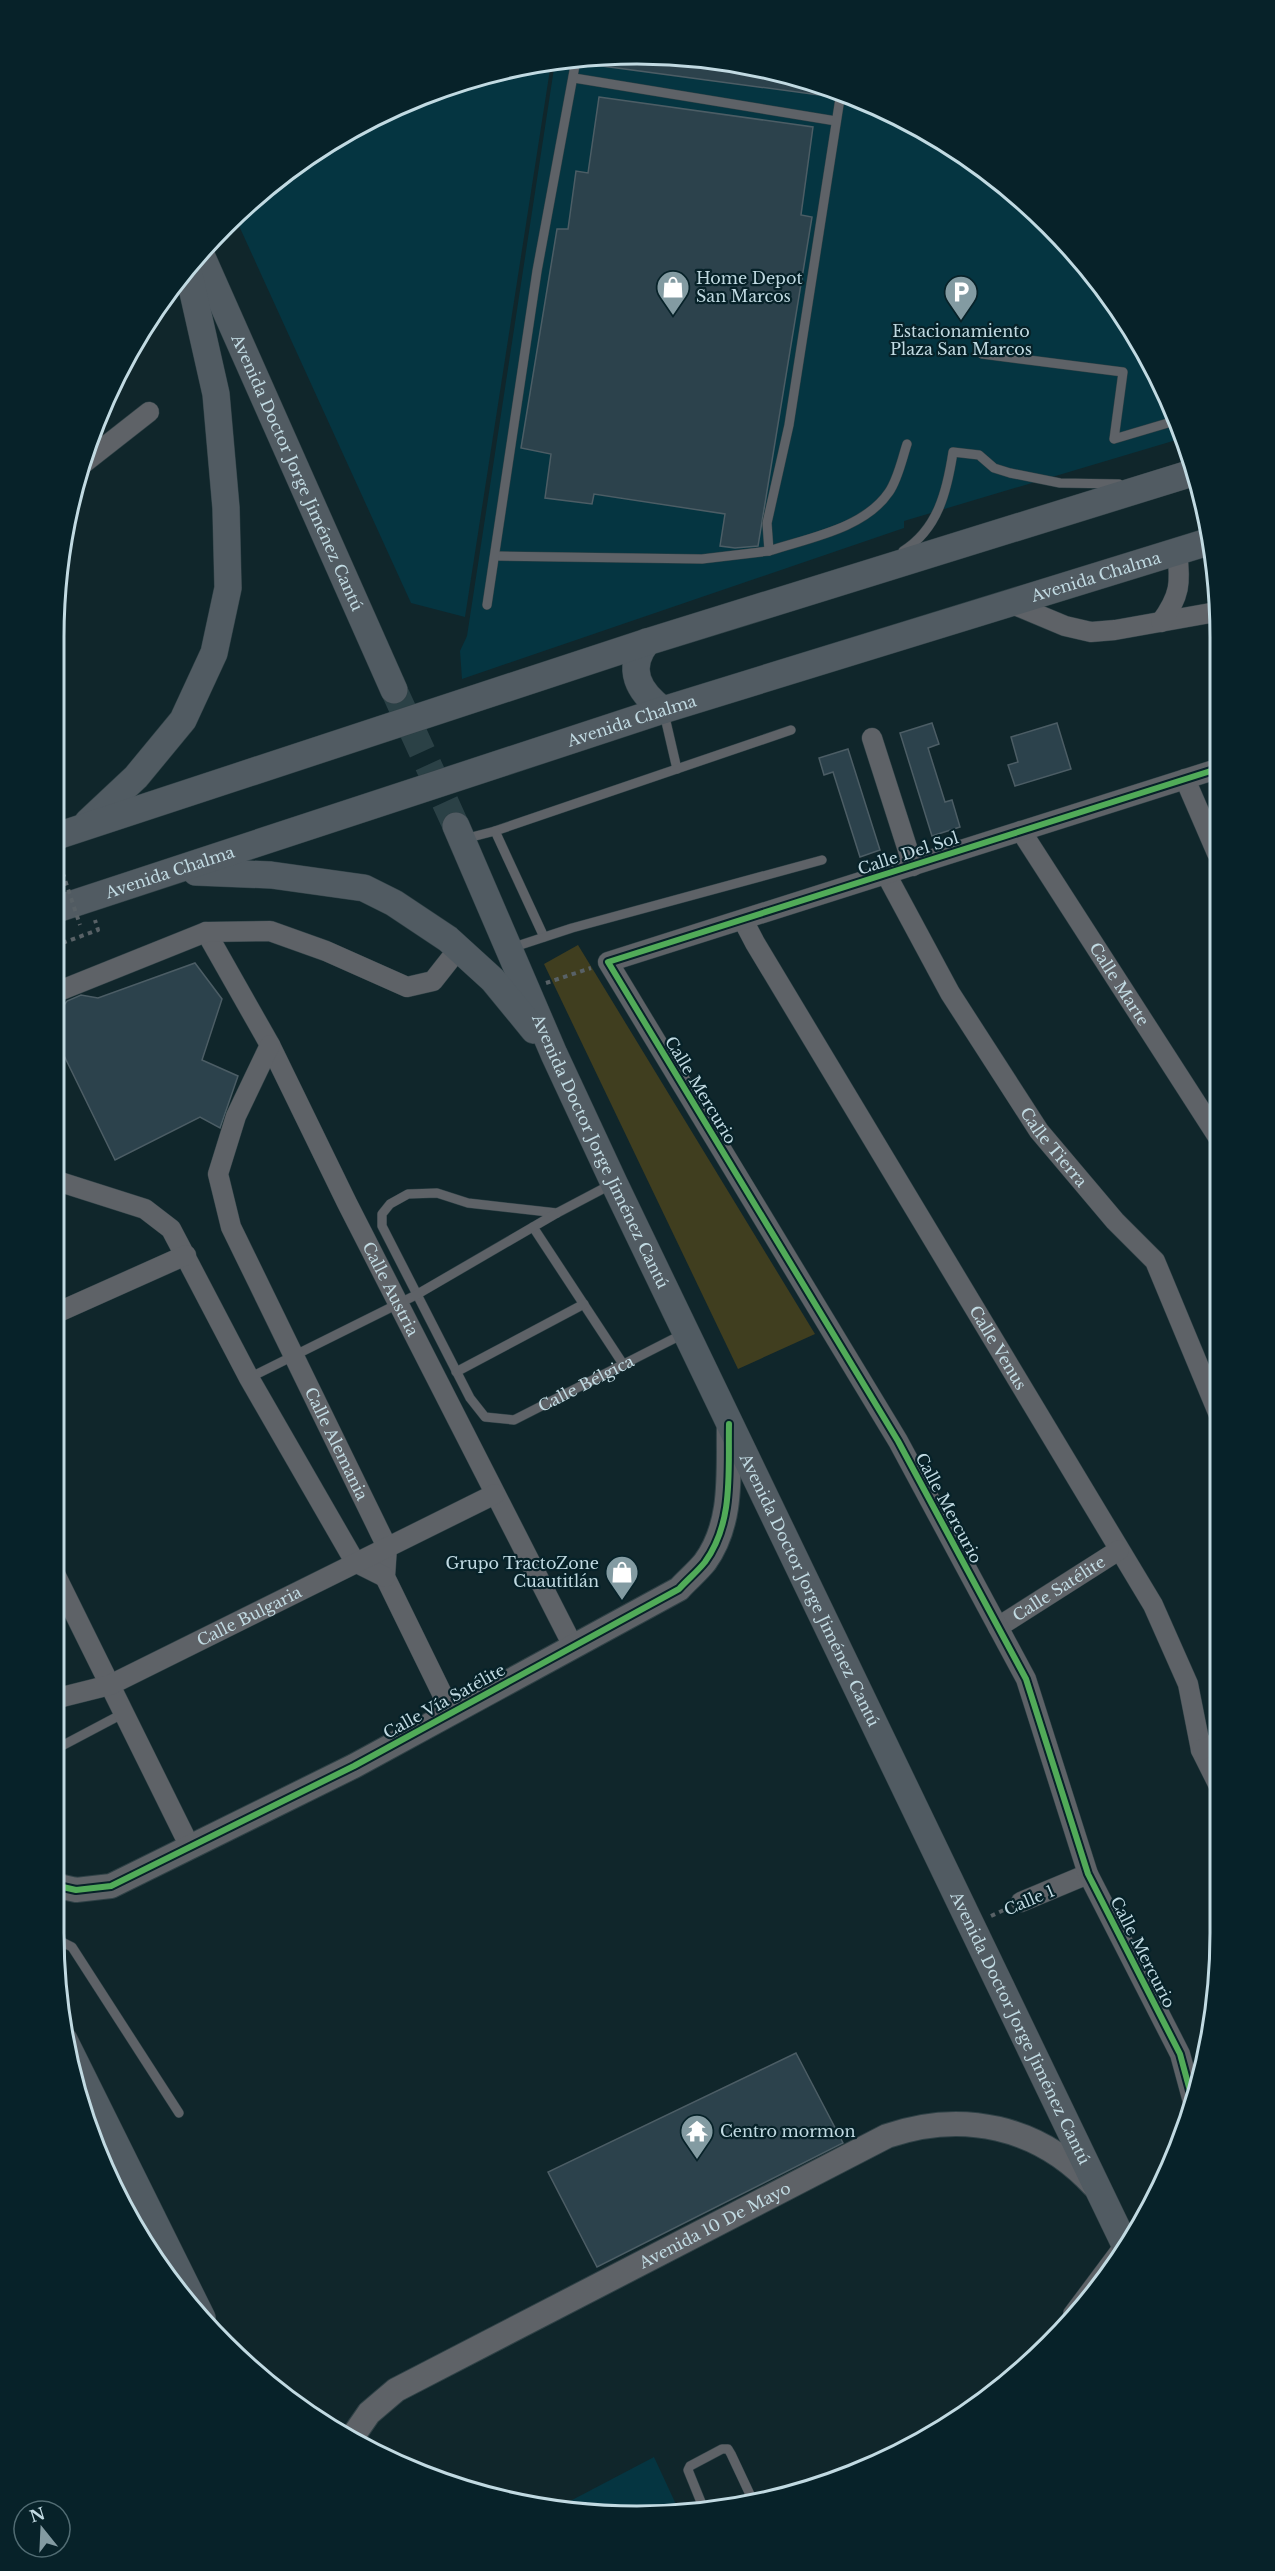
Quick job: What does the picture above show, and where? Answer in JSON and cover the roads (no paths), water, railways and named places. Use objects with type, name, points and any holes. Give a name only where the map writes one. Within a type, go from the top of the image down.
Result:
[{"type":"main road","name":"Avenida Doctor Jorge Jiménez Cantú","points":[[205,263],[394,690]]},
{"type":"main road","points":[[82,827],[136,777],[183,720],[214,652],[228,588],[226,508],[216,394],[190,280]]},
{"type":"main road","points":[[64,833],[647,642],[873,570],[1184,476]]},
{"type":"main road","name":"Avenida Chalma","points":[[64,907],[174,873],[663,710],[1202,544]]},
{"type":"main road","points":[[647,642],[637,657],[636,674],[647,699],[663,710]]},
{"type":"main road","name":"Avenida Doctor Jorge Jiménez Cantú","points":[[459,833],[554,1054],[614,1183],[1122,2239]]},
{"type":"main road","points":[[174,873],[271,875],[364,888],[424,921],[459,948],[493,980],[554,1054]]},
{"type":"main road","points":[[83,2079],[186,2285]]},
{"type":"street","points":[[94,455],[149,412]]},
{"type":"street","points":[[1161,622],[1172,608],[1178,592],[1180,576],[1177,552]]},
{"type":"street","points":[[1010,603],[1065,626],[1091,632],[1209,613]]},
{"type":"street","points":[[872,738],[913,866]]},
{"type":"street","name":"Calle Del Sol","points":[[608,962],[1210,771]]},
{"type":"street","points":[[1185,779],[1210,837]]},
{"type":"street","name":"Calle Marte","points":[[1021,831],[1210,1125]]},
{"type":"street","name":"Calle Tierra","points":[[886,874],[950,993],[1040,1131],[1115,1221],[1155,1261],[1210,1393]]},
{"type":"street","name":"Calle Venus","points":[[743,920],[926,1230],[1153,1605],[1188,1684],[1201,1750],[1210,1768]]},
{"type":"street","points":[[64,989],[206,932],[270,931],[326,951],[407,987],[433,981],[459,948]]},
{"type":"street","name":"Calle Austria","points":[[206,932],[270,1045],[398,1303],[573,1646]]},
{"type":"street","name":"Calle Mercurio","points":[[608,962],[898,1441],[1026,1679],[1088,1874],[1180,2054],[1189,2088]]},
{"type":"street","name":"Calle Alemania","points":[[270,1045],[236,1116],[218,1174],[231,1227],[387,1547],[385,1577],[451,1712]]},
{"type":"street","points":[[64,1183],[145,1209],[171,1228],[249,1378],[355,1562],[385,1577]]},
{"type":"street","points":[[64,1310],[186,1255]]},
{"type":"street","name":"Calle Vía Satélite","points":[[64,1887],[76,1890],[111,1886],[354,1766],[679,1589],[705,1562],[720,1532],[728,1503],[729,1425]]},
{"type":"street","name":"Calle Bulgaria","points":[[64,1696],[110,1685],[495,1494]]},
{"type":"street","name":"Calle Satélite","points":[[998,1627],[1119,1550]]},
{"type":"street","points":[[64,1592],[190,1847]]},
{"type":"street","points":[[1201,1750],[1210,1746]]},
{"type":"street","name":"Calle 1","points":[[1021,1902],[1088,1874]]},
{"type":"street","name":"Avenida 10 De Mayo","points":[[356,2432],[369,2413],[396,2390],[887,2136],[907,2129],[948,2123],[969,2123],[1010,2131],[1049,2148],[1067,2160],[1097,2189]]},
{"type":"lane","points":[[487,605],[537,271],[575,68]]},
{"type":"lane","points":[[574,78],[836,121]]},
{"type":"lane","points":[[769,551],[767,523],[789,425],[839,101]]},
{"type":"lane","points":[[982,354],[1123,372],[1114,439],[1169,423]]},
{"type":"lane","points":[[496,556],[702,559],[769,551],[843,526],[870,512],[889,492],[907,444]]},
{"type":"lane","points":[[873,570],[911,546],[929,527],[947,489],[953,452],[979,455],[994,468],[1060,483],[1104,485],[1184,476]]},
{"type":"lane","points":[[663,710],[677,769]]},
{"type":"lane","points":[[459,833],[495,831],[791,730]]},
{"type":"lane","points":[[495,831],[544,937]]},
{"type":"lane","points":[[509,948],[822,860]]},
{"type":"lane","points":[[249,1378],[416,1295],[557,1213],[614,1183]]},
{"type":"lane","points":[[557,1213],[468,1203],[437,1193],[408,1194],[390,1204],[382,1214],[382,1226],[456,1372],[584,1304]]},
{"type":"lane","points":[[533,1227],[623,1364]]},
{"type":"lane","name":"Calle Bélgica","points":[[456,1372],[470,1398],[485,1417],[514,1420],[686,1332]]},
{"type":"lane","points":[[64,1745],[124,1713]]},
{"type":"lane","points":[[64,1943],[72,1947],[179,2113]]},
{"type":"lane","points":[[701,2503],[688,2470],[690,2466],[722,2449],[728,2449],[750,2495]]},
{"type":"tunnel","points":[[394,690],[456,826]]},
{"type":"place","name":"Home Depot San Marcos","points":[[673,316]]},
{"type":"place","name":"Estacionamiento Plaza San Marcos","points":[[961,321]]},
{"type":"place","name":"Grupo TractoZone Cuautitlán","points":[[622,1601]]},
{"type":"place","name":"Centro mormon","points":[[697,2160]]}]
